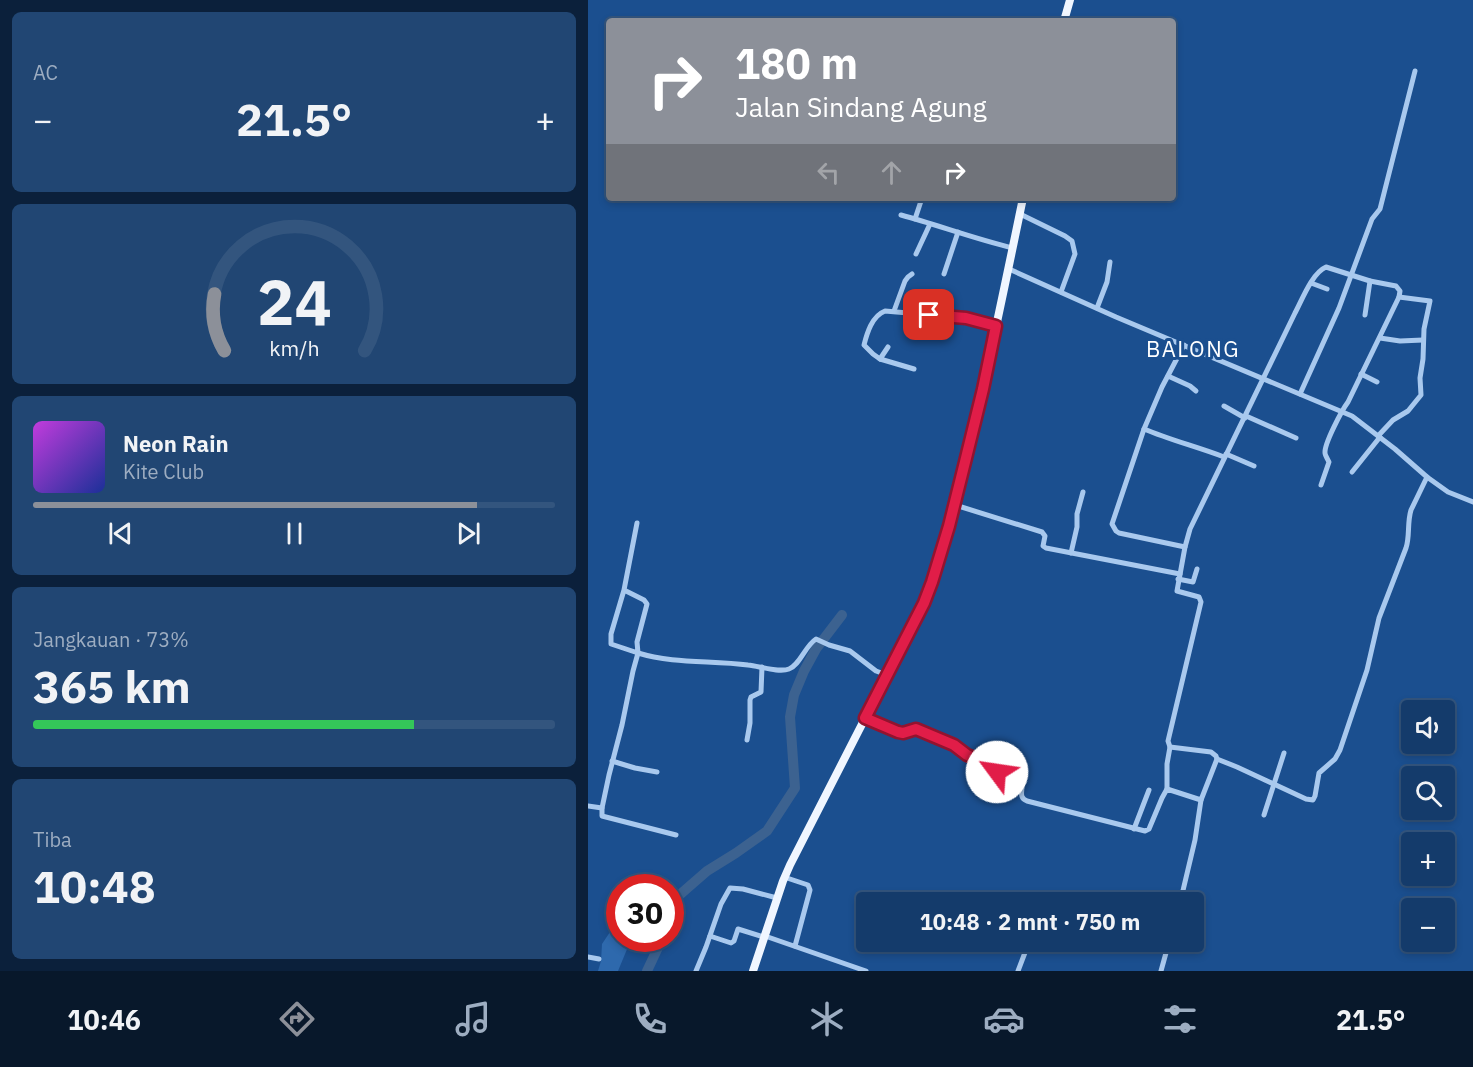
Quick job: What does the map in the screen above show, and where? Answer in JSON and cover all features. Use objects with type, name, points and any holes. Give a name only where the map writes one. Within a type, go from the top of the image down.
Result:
[{"type":"main road","points":[[1065,18],[1070,0]]},
{"type":"main road","points":[[753,971],[784,877],[928,592],[955,505],[983,389],[1022,201]]},
{"type":"street","points":[[1300,394],[1339,308],[1372,219],[1381,205],[1415,71]]},
{"type":"street","points":[[915,219],[921,201]]},
{"type":"street","points":[[1020,214],[1072,241],[1075,254],[1061,292]]},
{"type":"street","points":[[901,215],[1013,248]]},
{"type":"street","points":[[916,254],[930,224]]},
{"type":"street","points":[[944,274],[958,231]]},
{"type":"street","points":[[1097,308],[1107,282],[1110,262]]},
{"type":"street","points":[[865,718],[898,732],[903,733],[916,729],[954,745],[967,755],[979,760],[994,762],[1000,776],[1022,782],[1021,796],[1027,801],[1149,831],[1167,789],[1170,747],[1168,741],[1201,602],[1199,597],[1177,591],[1185,547],[1193,524],[1225,455],[1311,283],[1324,267],[1396,286],[1399,290],[1399,297],[1342,411],[1325,451],[1329,462],[1321,485]]},
{"type":"street","points":[[1009,269],[1342,411],[1359,420],[1426,477],[1448,492],[1473,502]]},
{"type":"street","points":[[894,311],[905,281],[912,274]]},
{"type":"street","points":[[1365,315],[1370,281]]},
{"type":"street","points":[[1311,283],[1326,289]]},
{"type":"street","points":[[1352,472],[1393,420],[1408,411],[1421,395],[1424,324],[1430,301],[1399,297]]},
{"type":"street","points":[[914,369],[880,358],[864,345],[868,331],[880,313],[894,311],[966,318],[996,326]]},
{"type":"street","points":[[1380,338],[1400,341],[1423,340]]},
{"type":"street","points":[[1184,345],[1144,429],[1113,520],[1113,528],[1119,533],[1185,547]]},
{"type":"street","points":[[880,358],[888,347]]},
{"type":"street","points":[[1361,374],[1377,382]]},
{"type":"street","points":[[1168,376],[1196,391]]},
{"type":"street","points":[[1224,406],[1296,438]]},
{"type":"street","points":[[1144,429],[1254,465]]},
{"type":"street","points":[[1170,747],[1211,752],[1217,759],[1313,800],[1319,773],[1337,756],[1367,670],[1379,618],[1406,548],[1409,516],[1426,477]]},
{"type":"street","points":[[1071,553],[1077,527],[1076,516],[1083,492]]},
{"type":"street","points":[[955,505],[1042,532],[1045,534],[1044,547],[1193,582],[1197,569]]},
{"type":"street","points":[[637,523],[628,575],[610,644],[665,659],[783,670],[791,669],[809,644],[816,639],[850,651],[871,668],[887,675]]},
{"type":"street","points":[[624,590],[644,600],[647,604],[637,642],[638,653],[612,761],[602,816],[676,835]]},
{"type":"street","points":[[747,740],[750,700],[751,697],[761,692],[762,667]]},
{"type":"street","points":[[1264,816],[1284,753]]},
{"type":"street","points":[[1183,892],[1196,840],[1201,800],[1217,759]]},
{"type":"street","points":[[612,761],[657,772]]},
{"type":"street","points":[[1167,789],[1201,800]]},
{"type":"street","points":[[1134,829],[1149,790]]},
{"type":"street","points":[[588,806],[602,808]]},
{"type":"street","points":[[784,877],[808,885],[810,890],[795,946]]},
{"type":"street","points":[[696,971],[721,904],[730,888],[734,887],[777,898]]},
{"type":"street","points":[[710,936],[731,943],[738,929],[866,971]]},
{"type":"street","points":[[1018,971],[1025,952]]},
{"type":"street","points":[[1161,971],[1166,952]]},
{"type":"street","points":[[588,957],[599,959]]},
{"type":"shaded area","points":[[606,938],[606,952],[626,952],[618,971],[598,971],[602,944]]},
{"type":"waterway","points":[[684,891],[707,871],[767,831],[795,788],[790,717],[794,695],[816,649],[842,615]]},
{"type":"waterway","points":[[647,971],[656,952]]},
{"type":"district","name":"BALONG","points":[[1193,349]]},
{"type":"route","points":[[929,315],[966,318],[996,326],[949,526],[932,582],[924,603],[865,718],[893,731],[903,733],[916,729],[954,745],[967,755],[979,760],[994,762],[997,772]]}]
